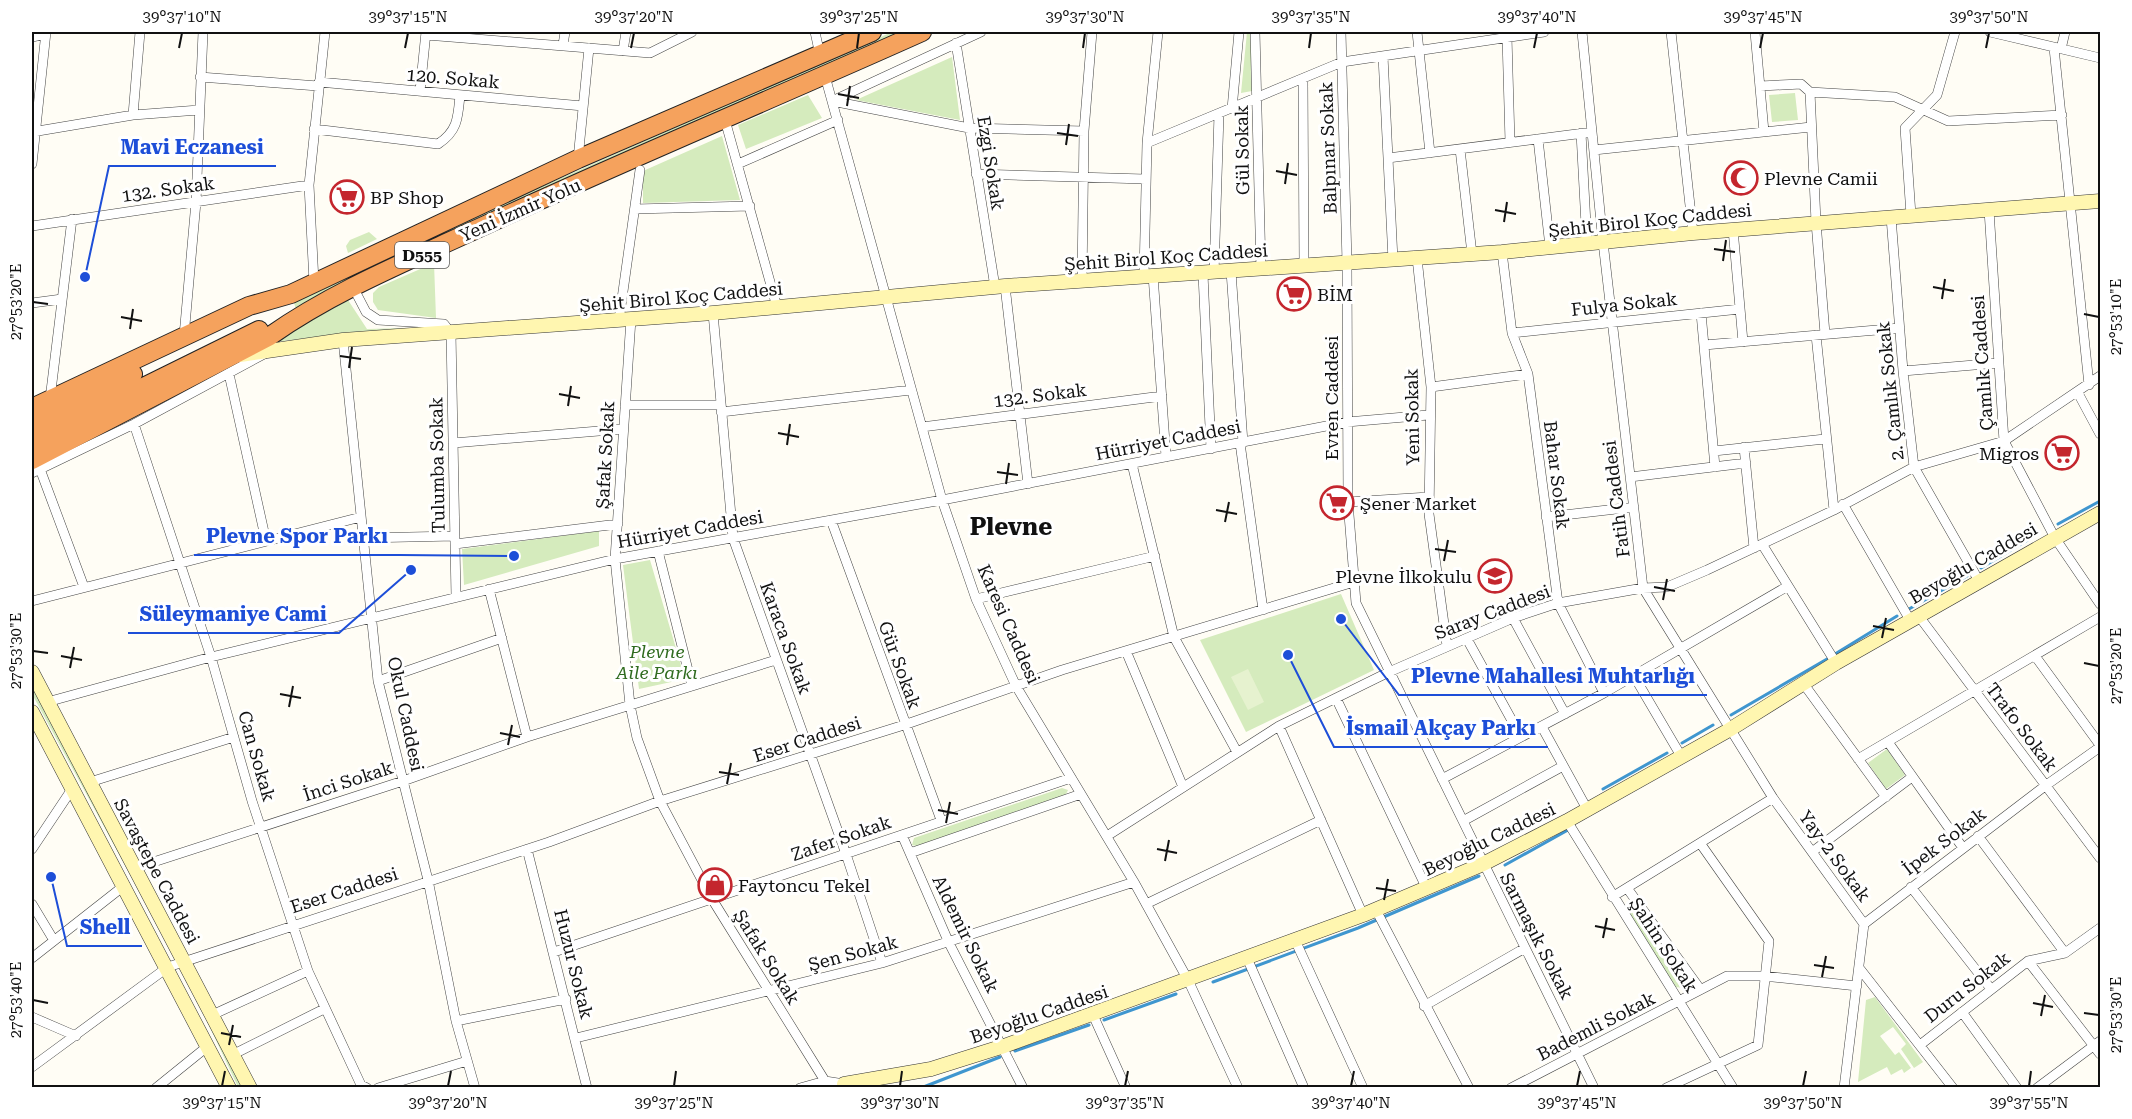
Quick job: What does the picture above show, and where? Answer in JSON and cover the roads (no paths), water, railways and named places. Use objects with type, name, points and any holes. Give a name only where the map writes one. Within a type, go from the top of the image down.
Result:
[{"type":"highway","name":"Yeni İzmir Yolu","points":[[32,408],[249,306],[291,294],[578,159],[870,32]]},
{"type":"highway","name":"Yeni İzmir Yolu","points":[[34,468],[353,287],[517,210],[922,32]]},
{"type":"highway","points":[[32,442],[250,326],[291,294]]},
{"type":"highway","points":[[32,422],[250,326],[301,315]]},
{"type":"main road","name":"Şehit Birol Koç Caddesi","points":[[235,355],[343,340],[713,313],[1000,287],[1502,252],[1816,222],[2100,201]]},
{"type":"main road","name":"Beyoğlu Caddesi","points":[[845,1086],[932,1069],[1004,1046],[1188,980],[1250,965],[1375,916],[1567,821],[1729,730],[1836,663],[2100,513]]},
{"type":"main road","name":"Savaştepe Caddesi","points":[[32,672],[250,1088]]},
{"type":"main road","name":"Savaştepe Caddesi","points":[[32,712],[168,967],[229,1088]]},
{"type":"street","points":[[133,115],[140,32]]},
{"type":"street","points":[[184,336],[196,202],[203,32]]},
{"type":"street","points":[[314,282],[309,185],[325,32]]},
{"type":"street","points":[[563,45],[565,32]]},
{"type":"street","points":[[623,51],[626,32]]},
{"type":"street","points":[[420,91],[426,33],[514,36],[563,45],[651,53],[692,32]]},
{"type":"street","points":[[815,32],[820,54]]},
{"type":"street","points":[[832,101],[981,32]]},
{"type":"street","points":[[1082,281],[1082,176],[1092,32]]},
{"type":"street","points":[[1158,32],[1145,179],[1148,276],[1162,396],[1166,457]]},
{"type":"street","name":"Gül Sokak","points":[[1232,109],[1239,32]]},
{"type":"street","name":"Gül Sokak","points":[[1255,32],[1260,269]]},
{"type":"street","name":"Balpınar Sokak","points":[[1341,32],[1347,263]]},
{"type":"street","points":[[1417,32],[1430,153]]},
{"type":"street","points":[[1147,143],[1304,80],[1342,62],[1501,36],[1544,32]]},
{"type":"street","name":"Fatih Caddesi","points":[[1582,32],[1603,242],[1643,588],[1729,730]]},
{"type":"street","points":[[1671,32],[1693,233]]},
{"type":"street","points":[[1755,32],[1764,132]]},
{"type":"street","points":[[1911,215],[1905,128],[1937,95],[1955,32]]},
{"type":"street","points":[[1990,32],[2100,58]]},
{"type":"street","points":[[2065,32],[2057,48],[2089,385]]},
{"type":"street","points":[[32,37],[46,33],[33,132],[32,164]]},
{"type":"street","points":[[1501,36],[1510,142]]},
{"type":"street","name":"Ezgi Sokak","points":[[956,43],[976,174],[1000,287],[1020,414],[1028,484]]},
{"type":"street","points":[[578,159],[588,48]]},
{"type":"street","points":[[1383,56],[1393,260]]},
{"type":"street","name":"Karesi Caddesi","points":[[825,76],[942,501],[976,598],[1016,686],[1134,882],[1188,980],[1238,1088]]},
{"type":"street","name":"120. Sokak","points":[[200,77],[420,91],[583,106]]},
{"type":"street","points":[[1304,80],[1304,266]]},
{"type":"street","points":[[1760,86],[1801,84],[1810,92],[1895,97],[1948,121],[2062,115]]},
{"type":"street","points":[[1810,92],[1825,439],[1834,510]]},
{"type":"street","points":[[314,129],[438,144],[449,137],[457,125],[460,95]]},
{"type":"street","points":[[832,101],[969,128],[1084,131]]},
{"type":"street","points":[[33,132],[133,115],[199,110]]},
{"type":"street","points":[[1211,449],[1209,273],[1219,114]]},
{"type":"street","points":[[725,120],[777,307]]},
{"type":"street","points":[[738,164],[838,120]]},
{"type":"street","points":[[1594,150],[1811,126]]},
{"type":"street","points":[[1388,158],[1592,132]]},
{"type":"street","points":[[1581,133],[1587,243]]},
{"type":"street","points":[[1538,139],[1550,247]]},
{"type":"street","points":[[1460,149],[1472,254]]},
{"type":"street","name":"Şafak Sokak","points":[[640,170],[625,319],[625,405],[615,559],[630,705],[637,738],[660,801],[712,899],[825,1082]]},
{"type":"street","points":[[976,174],[1145,179]]},
{"type":"street","name":"132. Sokak","points":[[32,226],[309,185]]},
{"type":"street","points":[[635,209],[750,206]]},
{"type":"street","name":"Çamlık Caddesi","points":[[1989,210],[2004,441],[2055,538],[2100,604]]},
{"type":"street","name":"2. Çamlık Sokak","points":[[1891,217],[1903,371],[1914,467],[1979,581]]},
{"type":"street","points":[[50,399],[72,219]]},
{"type":"street","points":[[1734,229],[1743,342]]},
{"type":"street","name":"Bahar Sokak","points":[[1502,252],[1512,333],[1528,374],[1558,603],[1604,693]]},
{"type":"street","name":"Yeni Sokak","points":[[1418,258],[1431,387],[1428,415],[1429,497],[1447,646]]},
{"type":"street","name":"Evren Caddesi","points":[[1347,263],[1348,502],[1356,603],[1483,864]]},
{"type":"street","points":[[1231,271],[1241,443],[1263,610]]},
{"type":"street","points":[[353,287],[366,312],[378,320],[444,324],[451,333]]},
{"type":"street","points":[[32,303],[62,299]]},
{"type":"street","name":"Fulya Sokak","points":[[1512,333],[1740,309]]},
{"type":"street","name":"Karaca Sokak","points":[[713,313],[733,538],[846,854],[882,963]]},
{"type":"street","points":[[1701,313],[1715,466]]},
{"type":"street","points":[[1704,345],[1900,328]]},
{"type":"street","name":"Tulumba Sokak","points":[[451,333],[456,597]]},
{"type":"street","name":"Okul Caddesi","points":[[343,340],[378,681],[428,880],[456,1021],[475,1088]]},
{"type":"street","points":[[84,587],[34,468],[134,424],[270,351]]},
{"type":"street","points":[[1903,371],[1998,363]]},
{"type":"street","points":[[229,374],[266,541]]},
{"type":"street","points":[[1431,387],[1528,374]]},
{"type":"street","name":"Saray Caddesi","points":[[1107,836],[1279,726],[1389,672],[1513,618],[1558,603],[1643,588],[1666,587],[1834,510],[1914,467],[2004,441],[2100,376]]},
{"type":"street","points":[[625,405],[721,409],[911,390]]},
{"type":"street","points":[[2078,393],[2100,434]]},
{"type":"street","name":"132. Sokak","points":[[922,427],[1162,396]]},
{"type":"street","name":"Hürriyet Caddesi","points":[[47,702],[211,657],[615,559],[942,501],[1347,423],[1428,415]]},
{"type":"street","name":"Can Sokak","points":[[134,424],[211,657],[261,827],[308,971],[361,1085],[366,1088]]},
{"type":"street","points":[[453,442],[623,429]]},
{"type":"street","points":[[1714,451],[1825,439]]},
{"type":"street","points":[[1744,447],[1758,546],[1788,586],[1836,663]]},
{"type":"street","points":[[1630,477],[1746,463]]},
{"type":"street","points":[[1132,464],[1174,637],[1237,752]]},
{"type":"street","points":[[1348,502],[1429,497]]},
{"type":"street","name":"Trafo Sokak","points":[[1843,504],[1914,618],[1974,692],[2100,858]]},
{"type":"street","points":[[1546,518],[1634,507]]},
{"type":"street","points":[[32,601],[361,517]]},
{"type":"street","name":"Gür Sokak","points":[[831,520],[904,725],[941,820]]},
{"type":"street","points":[[363,538],[455,540],[618,524]]},
{"type":"street","points":[[658,551],[692,686]]},
{"type":"street","points":[[976,598],[1155,556]]},
{"type":"street","name":"Eser Caddesi","points":[[32,1067],[168,967],[293,924],[527,849],[660,801],[811,756],[1126,651],[1354,582]]},
{"type":"street","points":[[1442,779],[1604,693],[1788,586]]},
{"type":"street","points":[[489,589],[527,736]]},
{"type":"street","points":[[1858,759],[2100,617]]},
{"type":"street","points":[[1513,618],[1565,714]]},
{"type":"street","points":[[378,681],[502,639]]},
{"type":"street","points":[[1467,639],[1521,737]]},
{"type":"street","points":[[1126,651],[1183,787]]},
{"type":"street","points":[[2035,656],[2100,746]]},
{"type":"street","name":"İnci Sokak","points":[[135,868],[403,781],[527,736],[776,660]]},
{"type":"street","points":[[1634,676],[1681,756]]},
{"type":"street","points":[[1803,683],[1886,796]]},
{"type":"street","points":[[1336,698],[1427,889]]},
{"type":"street","points":[[1279,726],[1322,820],[1469,1088]]},
{"type":"street","points":[[1542,727],[1587,809]]},
{"type":"street","name":"Yay-2 Sokak","points":[[1729,730],[1773,798],[1864,924],[1844,1088]]},
{"type":"street","points":[[90,782],[234,737]]},
{"type":"street","points":[[1888,742],[1963,848]]},
{"type":"street","name":"İpek Sokak","points":[[1864,924],[1911,886],[2100,746]]},
{"type":"street","points":[[1462,821],[1563,766]]},
{"type":"street","points":[[1812,852],[1912,777]]},
{"type":"street","name":"Zafer Sokak","points":[[554,952],[1071,778]]},
{"type":"street","points":[[32,849],[72,789]]},
{"type":"street","points":[[910,853],[1081,794]]},
{"type":"street","points":[[1612,897],[1773,798]]},
{"type":"street","points":[[1146,904],[1322,820]]},
{"type":"street","name":"Şahin Sokak","points":[[1567,821],[1612,897],[1680,1000],[1733,1088]]},
{"type":"street","name":"Aldemir Sokak","points":[[902,835],[949,943],[1004,1046],[1023,1088]]},
{"type":"street","points":[[1978,836],[2065,953]]},
{"type":"street","points":[[1666,1088],[1758,1045],[1763,976],[1769,941],[1700,843]]},
{"type":"street","name":"Huzur Sokak","points":[[527,849],[587,1088]]},
{"type":"street","name":"Sarmaşık Sokak","points":[[1483,864],[1594,1088]]},
{"type":"street","name":"Şen Sokak","points":[[576,1038],[882,963],[1134,882]]},
{"type":"street","points":[[32,958],[53,939],[125,885]]},
{"type":"street","points":[[1911,886],[1991,989]]},
{"type":"street","points":[[1627,888],[1700,989]]},
{"type":"street","points":[[32,904],[53,939]]},
{"type":"street","name":"Duru Sokak","points":[[1920,1045],[2028,961],[2065,953],[2100,928]]},
{"type":"street","points":[[1298,947],[1363,1088]]},
{"type":"street","points":[[1424,1006],[1525,948]]},
{"type":"street","points":[[2028,961],[2098,1047],[2037,1088]]},
{"type":"street","points":[[1250,965],[1304,1088]]},
{"type":"street","points":[[1860,969],[1953,1088]]},
{"type":"street","points":[[212,1016],[308,971]]},
{"type":"street","name":"Bademli Sokak","points":[[1511,1088],[1727,976],[1763,976],[1857,986]]},
{"type":"street","points":[[456,1021],[566,999]]},
{"type":"street","points":[[232,1054],[324,1009]]},
{"type":"street","points":[[1962,1012],[2017,1088]]},
{"type":"street","points":[[1093,1015],[1125,1088]]},
{"type":"street","points":[[32,1017],[76,1036]]},
{"type":"street","points":[[156,1088],[208,1046]]},
{"type":"street","points":[[378,1088],[467,1061]]},
{"type":"street","points":[[800,1088],[825,1082],[845,1086]]},
{"type":"waterway","points":[[2058,524],[2100,501]]},
{"type":"waterway","points":[[1981,568],[2036,535]]},
{"type":"waterway","points":[[1909,609],[1967,576]]},
{"type":"waterway","points":[[1835,654],[1897,616]]},
{"type":"waterway","points":[[1731,715],[1827,659]]},
{"type":"waterway","points":[[1682,743],[1713,725]]},
{"type":"waterway","points":[[1603,789],[1667,753]]},
{"type":"waterway","points":[[1505,865],[1568,830]]},
{"type":"waterway","points":[[1213,982],[1358,928],[1479,876]]},
{"type":"waterway","points":[[1104,1020],[1176,994]]},
{"type":"waterway","points":[[1015,1051],[1089,1025]]},
{"type":"waterway","points":[[921,1088],[1000,1057]]},
{"type":"place","name":"Plevne Camii","points":[[1741,178]]},
{"type":"place","name":"BP Shop","points":[[347,197]]},
{"type":"place","name":"Mavi Eczanesi","points":[[85,277]]},
{"type":"place","name":"BİM","points":[[1294,294]]},
{"type":"place","name":"Migros","points":[[2062,453]]},
{"type":"place","name":"Şener Market","points":[[1337,503]]},
{"type":"place","name":"Plevne Spor Parkı","points":[[514,556]]},
{"type":"place","name":"Süleymaniye Cami","points":[[411,570]]},
{"type":"place","name":"Plevne İlkokulu","points":[[1495,576]]},
{"type":"place","name":"Plevne Mahallesi Muhtarlığı","points":[[1341,619]]},
{"type":"place","name":"İsmail Akçay Parkı","points":[[1288,655]]},
{"type":"place","name":"Shell","points":[[51,877]]},
{"type":"place","name":"Faytoncu Tekel","points":[[715,885]]},
{"type":"district","name":"Plevne","points":[[1011,527]]},
{"type":"park label","name":"Plevne Aile Parkı","points":[[657,661]]}]
